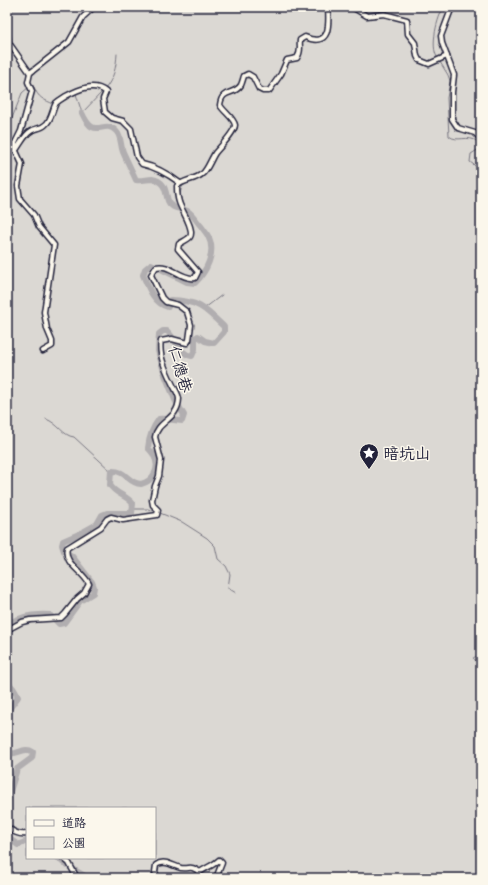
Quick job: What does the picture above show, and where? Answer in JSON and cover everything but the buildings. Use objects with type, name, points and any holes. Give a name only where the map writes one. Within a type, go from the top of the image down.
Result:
[{"type":"street","points":[[43,351],[52,346],[52,340],[47,329],[44,312],[54,245],[39,228],[34,215],[20,199],[18,186],[22,164],[16,151],[16,143],[30,101],[31,88],[28,82],[30,73],[70,42],[83,17],[94,7]]},
{"type":"street","points":[[16,151],[30,131],[44,126],[49,122],[57,103],[74,91],[85,87],[97,87],[102,88],[106,92],[103,99],[105,112],[112,118],[123,121],[131,129],[137,156],[142,164],[153,166],[180,183],[186,182],[203,174],[210,160],[233,132],[235,125],[233,120],[220,105],[221,98],[224,95],[236,90],[240,86],[244,76],[248,74],[253,77],[259,89],[268,91],[281,74],[286,60],[297,58],[299,56],[300,40],[305,37],[313,40],[324,37],[329,28],[328,7]]},
{"type":"street","points":[[352,7],[367,16],[384,14],[407,20],[408,34],[415,43],[419,60],[429,64],[447,56]]},
{"type":"street","points":[[452,7],[441,36],[454,75],[452,92],[452,119],[458,128],[475,133],[481,139]]},
{"type":"street","points":[[7,33],[9,43],[30,73]]},
{"type":"street","name":"仁德巷","points":[[7,630],[22,622],[30,620],[58,619],[65,614],[84,593],[89,584],[87,579],[69,561],[66,553],[67,548],[101,527],[110,517],[123,520],[157,514],[158,510],[153,505],[152,500],[159,476],[161,460],[154,437],[160,426],[174,414],[179,398],[162,357],[160,344],[161,341],[173,339],[186,343],[190,340],[191,326],[187,312],[178,305],[166,302],[162,298],[151,275],[156,267],[161,265],[188,278],[194,278],[198,274],[197,270],[178,249],[179,244],[189,238],[191,232],[177,196],[177,186],[180,183]]},
{"type":"street","points":[[7,827],[15,833],[26,834]]},
{"type":"street","points":[[64,859],[73,868],[77,878]]},
{"type":"street","points":[[158,878],[155,872],[156,865],[159,863],[168,863],[182,868],[192,867],[200,872],[220,860],[222,863],[216,878]]},
{"type":"green space","points":[[7,7],[481,7],[481,654],[473,658],[481,665],[481,878],[7,878]]},
{"type":"waterway","points":[[437,57],[434,39],[439,17],[444,7]]},
{"type":"waterway","points":[[105,89],[111,81],[114,73],[117,54]]},
{"type":"waterway","points":[[440,62],[450,81],[447,98],[449,136],[456,139],[470,139],[478,142],[479,149],[471,154],[470,162],[481,170]]},
{"type":"waterway","points":[[7,131],[22,93],[29,87]]},
{"type":"waterway","points":[[32,87],[34,87],[37,94],[42,98],[54,104]]},
{"type":"waterway","points":[[82,113],[103,91]]},
{"type":"waterway","points":[[58,104],[76,94],[82,113]]},
{"type":"waterway","points":[[7,625],[28,616],[39,615],[50,615],[59,624],[64,623],[80,601],[93,593],[94,587],[92,582],[72,556],[64,551],[62,545],[63,541],[97,524],[102,515],[107,513],[132,513],[133,504],[131,501],[115,491],[110,485],[111,471],[120,472],[136,483],[141,484],[149,480],[155,473],[157,465],[154,455],[148,448],[150,436],[154,426],[159,419],[182,421],[184,415],[175,400],[165,375],[158,351],[159,334],[163,331],[167,331],[181,349],[188,355],[192,356],[195,349],[195,338],[198,336],[205,341],[214,343],[224,332],[224,327],[212,315],[195,304],[180,300],[170,300],[168,307],[155,299],[143,275],[145,269],[151,264],[187,282],[195,283],[206,268],[211,255],[208,236],[191,214],[169,204],[162,184],[152,179],[136,180],[123,152],[119,136],[116,131],[107,127],[95,128],[91,126],[82,113]]},
{"type":"waterway","points":[[215,156],[219,151]]},
{"type":"waterway","points":[[185,209],[182,203],[181,188],[183,185],[194,180]]},
{"type":"waterway","points":[[205,308],[222,295]]},
{"type":"waterway","points":[[46,419],[54,423],[70,436],[74,437],[111,471]]},
{"type":"waterway","points":[[133,509],[148,509],[157,512]]},
{"type":"waterway","points":[[160,513],[182,522],[207,538],[215,546],[218,559],[226,566],[230,574],[228,588],[236,593]]},
{"type":"waterway","points":[[7,683],[12,687],[18,697],[7,712]]},
{"type":"waterway","points":[[7,753],[11,754],[23,750],[30,750],[33,752],[32,758],[17,769],[7,801]]},
{"type":"waterway","points":[[7,837],[18,845],[26,841]]},
{"type":"waterway","points":[[59,859],[87,878]]},
{"type":"place","name":"暗坑山","points":[[369,470]]}]
